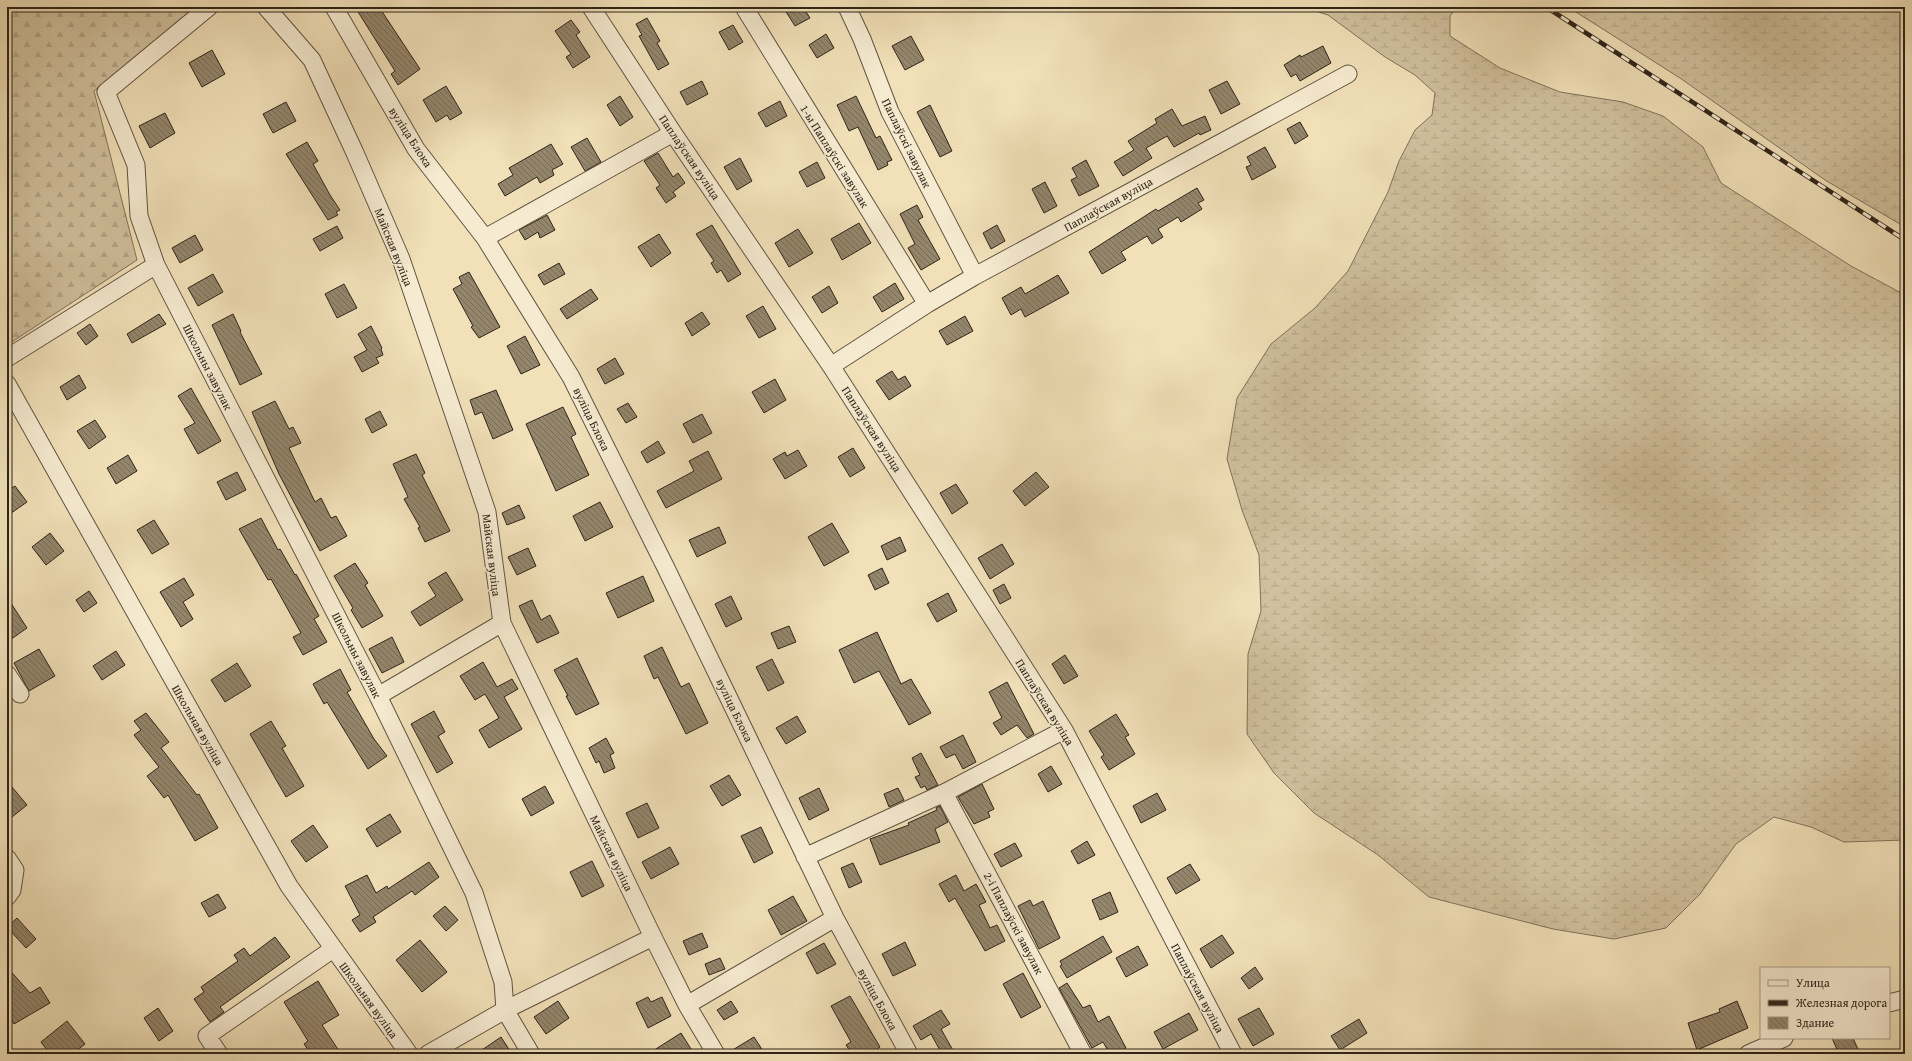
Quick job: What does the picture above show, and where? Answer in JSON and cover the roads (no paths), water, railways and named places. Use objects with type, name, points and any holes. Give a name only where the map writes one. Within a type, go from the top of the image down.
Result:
[{"type":"street","name":"Школьны завулак","points":[[209,7],[106,92],[136,165],[139,216],[156,265],[378,696],[474,892],[503,982],[505,1010],[531,1054]]},
{"type":"street","name":"Майская вуліца","points":[[266,7],[312,60],[356,153],[401,259],[487,512],[502,623],[653,937],[687,1005],[716,1054]]},
{"type":"street","name":"вуліца Блока","points":[[334,7],[416,149],[485,238],[571,377],[666,568],[834,918],[909,1054]]},
{"type":"street","name":"Паплаўская вуліца","points":[[591,7],[673,133],[831,366],[1064,730],[1233,1054]]},
{"type":"street","name":"1-ы Паплаўскі завулак","points":[[744,7],[926,304]]},
{"type":"street","name":"Паплаўскі завулак","points":[[847,7],[862,39],[890,112],[975,276]]},
{"type":"street","name":"Паплаўская вуліца","points":[[831,366],[926,304],[975,276],[1348,74]]},
{"type":"street","points":[[485,238],[673,133]]},
{"type":"street","points":[[7,358],[156,265]]},
{"type":"street","name":"Школьная вуліца","points":[[7,384],[289,886],[409,1054]]},
{"type":"street","points":[[378,696],[502,623]]},
{"type":"street","points":[[7,674],[20,694]]},
{"type":"street","points":[[805,857],[944,793],[1064,730]]},
{"type":"street","name":"2-і Паплаўскі завулак","points":[[944,793],[1083,1054]]},
{"type":"street","points":[[7,858],[14,870],[12,890],[7,897]]},
{"type":"street","points":[[687,1005],[834,918]]},
{"type":"street","points":[[428,1054],[505,1010],[653,937]]},
{"type":"street","points":[[219,1054],[207,1036],[333,949]]},
{"type":"street","points":[[1890,1003],[1905,999]]},
{"type":"street","points":[[1748,1054],[1782,1039]]},
{"type":"railway","points":[[1546,7],[1905,240]]}]
